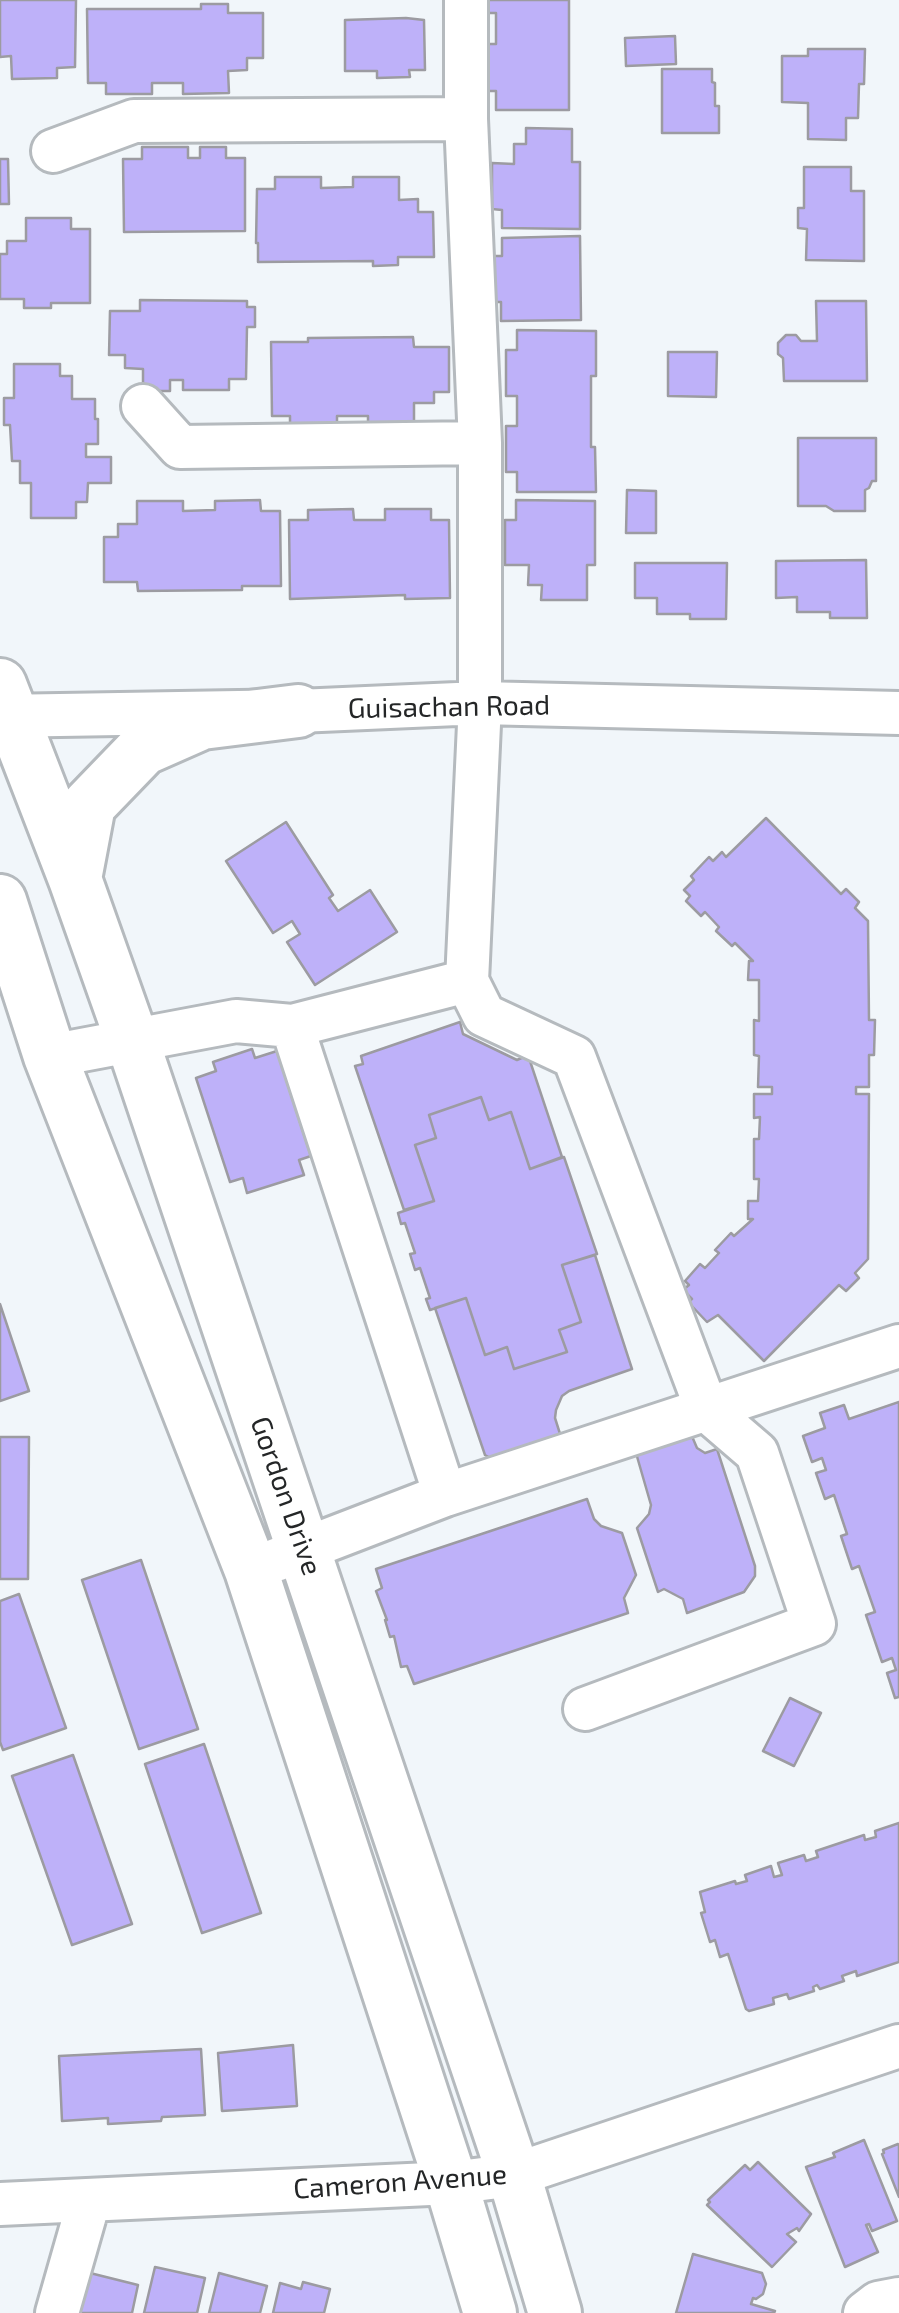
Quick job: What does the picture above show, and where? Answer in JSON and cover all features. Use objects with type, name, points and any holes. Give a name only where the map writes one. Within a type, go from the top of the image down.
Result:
[{"type":"main road","name":"Gordon Drive","points":[[4,706],[75,878],[132,1040],[514,2175],[556,2313]]},
{"type":"main road","points":[[75,878],[88,805],[144,749],[202,722],[298,711]]},
{"type":"main road","name":"Gordon Drive","points":[[0,901],[50,1056],[251,1570],[490,2313]]},
{"type":"street","points":[[466,0],[466,119],[480,442],[480,704],[467,981],[484,1016],[574,1056],[707,1410],[757,1452],[814,1624],[585,1709]]},
{"type":"street","points":[[53,152],[134,121],[466,119]]},
{"type":"street","points":[[144,406],[180,447],[480,442]]},
{"type":"street","name":"Guisachan Road","points":[[4,706],[298,711],[480,704],[899,712]]},
{"type":"street","points":[[50,1056],[236,1020],[292,1026],[467,981]]},
{"type":"street","points":[[292,1026],[444,1495]]},
{"type":"street","points":[[251,1570],[444,1495],[899,1346]]},
{"type":"street","name":"Cameron Avenue","points":[[0,2204],[451,2183],[514,2175],[899,2046]]},
{"type":"street","points":[[57,2313],[89,2201]]},
{"type":"street","points":[[866,2313],[878,2303],[899,2299]]},
{"type":"building","points":[[0,0],[76,0],[75,67],[57,68],[57,78],[12,79],[11,56],[0,57]]},
{"type":"building","points":[[485,0],[569,0],[569,110],[496,110],[496,91],[485,91],[485,44],[496,44],[496,13],[485,13]]},
{"type":"building","points":[[201,4],[228,4],[228,13],[263,13],[263,58],[247,58],[247,70],[228,71],[229,93],[183,94],[183,83],[152,83],[152,94],[106,94],[106,83],[88,83],[87,9],[201,9]]},
{"type":"building","points":[[345,20],[424,20],[425,70],[409,70],[410,77],[377,78],[377,71],[345,71]]},
{"type":"building","points":[[675,36],[676,64],[626,66],[625,38]]},
{"type":"building","points":[[808,49],[865,49],[858,118],[846,118],[846,140],[808,139],[808,103],[782,102],[782,56],[808,56]]},
{"type":"building","points":[[662,69],[712,69],[719,133],[662,133]]},
{"type":"building","points":[[526,128],[572,129],[572,162],[580,162],[580,229],[502,228],[502,210],[492,209],[492,163],[514,164],[514,144],[526,144]]},
{"type":"building","points":[[142,147],[188,147],[188,158],[200,158],[200,147],[226,147],[226,158],[245,158],[245,231],[124,232],[123,159],[142,159]]},
{"type":"building","points":[[0,159],[8,159],[9,204],[0,204]]},
{"type":"building","points":[[804,167],[851,167],[851,191],[864,191],[864,261],[806,260],[807,229],[798,228],[798,208],[804,208]]},
{"type":"building","points":[[275,177],[321,177],[321,188],[353,187],[353,177],[399,177],[399,200],[418,199],[418,212],[433,212],[434,257],[398,257],[398,265],[373,266],[373,261],[258,262],[257,189],[275,189]]},
{"type":"building","points":[[26,218],[71,218],[71,229],[90,229],[90,303],[24,308],[24,299],[0,299],[0,254],[7,254],[7,241],[26,241]]},
{"type":"building","points":[[580,236],[581,320],[501,321],[501,302],[491,302],[491,256],[502,256],[502,238]]},
{"type":"building","points":[[140,300],[247,301],[247,307],[255,307],[255,327],[247,327],[246,379],[229,379],[229,390],[183,390],[183,380],[170,380],[170,391],[143,391],[143,369],[125,368],[125,355],[109,355],[110,311],[140,311]]},
{"type":"building","points":[[816,301],[866,301],[867,381],[784,381],[778,343],[786,335],[796,335],[801,341],[817,341]]},
{"type":"building","points":[[517,330],[596,331],[596,376],[591,376],[591,447],[595,447],[596,492],[517,492],[517,472],[506,472],[506,426],[517,426],[517,396],[506,396],[506,350],[517,350]]},
{"type":"building","points":[[413,337],[414,347],[449,347],[449,392],[434,392],[434,403],[414,403],[414,427],[368,427],[368,416],[337,416],[337,427],[290,427],[290,416],[272,416],[271,342]]},
{"type":"building","points":[[668,352],[717,352],[716,397],[668,396]]},
{"type":"building","points":[[14,364],[60,364],[60,376],[72,376],[72,399],[95,399],[98,444],[86,444],[86,457],[111,457],[111,483],[88,483],[87,502],[76,502],[76,518],[31,518],[31,483],[20,483],[20,461],[12,461],[10,425],[4,425],[4,398],[14,398]]},
{"type":"building","points":[[798,438],[876,438],[876,481],[865,490],[865,511],[798,506]]},
{"type":"building","points":[[627,490],[656,491],[656,533],[626,533]]},
{"type":"building","points":[[260,500],[261,511],[280,511],[281,586],[138,591],[137,582],[104,582],[104,537],[118,537],[118,524],[137,524],[137,501],[183,501],[183,511],[215,510],[215,501]]},
{"type":"building","points":[[516,500],[595,501],[595,565],[587,565],[587,600],[541,600],[542,585],[528,585],[529,565],[505,565],[505,520],[516,520]]},
{"type":"building","points":[[353,509],[354,520],[385,520],[385,509],[431,509],[431,520],[449,520],[450,598],[405,599],[405,595],[290,599],[289,520],[308,520],[308,510]]},
{"type":"building","points":[[866,560],[867,618],[830,618],[830,612],[797,612],[797,597],[776,598],[776,561]]},
{"type":"building","points":[[635,563],[727,563],[726,619],[657,614],[657,598],[635,598]]},
{"type":"building","points":[[766,818],[841,894],[846,889],[859,902],[855,908],[868,921],[869,1020],[875,1020],[869,1087],[856,1087],[856,1094],[869,1094],[868,1259],[855,1273],[859,1278],[846,1291],[839,1285],[764,1361],[718,1315],[707,1322],[688,1302],[692,1299],[683,1290],[689,1285],[685,1281],[700,1264],[705,1268],[731,1233],[734,1236],[753,1219],[748,1219],[748,1201],[758,1201],[754,1139],[759,1139],[760,1117],[754,1118],[754,1094],[772,1094],[772,1087],[758,1087],[754,1020],[759,1021],[759,980],[748,980],[749,961],[753,961],[716,931],[719,927],[705,912],[701,916],[686,901],[690,896],[684,890],[709,857],[713,861],[722,852],[726,857]]},
{"type":"building","points":[[286,822],[333,895],[329,898],[338,911],[370,890],[397,932],[315,985],[287,942],[300,934],[292,921],[273,933],[226,861]]},
{"type":"building","points":[[460,1022],[463,1034],[517,1060],[528,1055],[562,1157],[530,1169],[511,1112],[489,1120],[481,1097],[429,1115],[436,1138],[415,1145],[434,1201],[404,1210],[355,1066],[363,1064],[361,1056]]},
{"type":"building","points":[[252,1049],[255,1058],[277,1051],[311,1156],[299,1160],[304,1175],[247,1193],[243,1178],[230,1182],[196,1078],[216,1071],[213,1062]]},
{"type":"building","points":[[481,1097],[489,1120],[511,1112],[530,1169],[564,1157],[597,1254],[562,1265],[581,1322],[559,1330],[567,1352],[514,1369],[507,1347],[485,1355],[466,1298],[430,1310],[426,1299],[430,1298],[420,1268],[415,1270],[410,1254],[415,1253],[398,1213],[434,1201],[415,1145],[436,1138],[429,1115]]},
{"type":"building","points":[[595,1255],[632,1369],[562,1396],[555,1418],[561,1437],[494,1460],[485,1455],[435,1308],[466,1298],[485,1355],[507,1347],[514,1369],[567,1352],[559,1330],[581,1322],[562,1265]]},
{"type":"building","points":[[0,1304],[29,1391],[0,1401]]},
{"type":"building","points":[[899,1402],[899,1697],[895,1698],[887,1673],[896,1670],[892,1658],[882,1662],[866,1615],[875,1612],[859,1566],[852,1569],[841,1536],[847,1534],[834,1495],[825,1499],[816,1473],[826,1470],[822,1458],[812,1462],[803,1436],[825,1428],[820,1413],[844,1405],[849,1419]]},
{"type":"building","points":[[691,1434],[697,1448],[705,1453],[717,1449],[755,1576],[744,1592],[687,1613],[683,1599],[664,1589],[658,1592],[637,1528],[651,1505],[636,1453]]},
{"type":"building","points":[[0,1437],[29,1437],[28,1579],[0,1579]]},
{"type":"building","points":[[587,1499],[601,1526],[622,1533],[636,1575],[624,1598],[628,1613],[414,1684],[407,1666],[401,1667],[394,1636],[390,1637],[376,1591],[382,1588],[376,1569]]},
{"type":"building","points":[[141,1560],[198,1729],[139,1749],[82,1580]]},
{"type":"building","points":[[19,1594],[66,1728],[3,1750],[0,1601]]},
{"type":"building","points":[[790,1698],[821,1713],[794,1766],[763,1751]]},
{"type":"building","points":[[204,1744],[261,1913],[202,1933],[145,1764]]},
{"type":"building","points":[[73,1755],[132,1924],[72,1945],[12,1776]]},
{"type":"building","points":[[899,1823],[899,1962],[857,1976],[856,1971],[842,1976],[844,1981],[820,1989],[817,1985],[814,1991],[789,1999],[787,1994],[773,1998],[774,2004],[746,2009],[728,1954],[720,1957],[715,1940],[710,1942],[701,1913],[705,1912],[700,1892],[747,1881],[745,1875],[771,1866],[774,1877],[782,1875],[778,1863],[804,1855],[806,1861],[818,1857],[816,1851],[864,1835],[865,1840],[876,1837],[875,1831]]},
{"type":"building","points":[[293,2045],[297,2106],[222,2111],[218,2053]]},
{"type":"building","points":[[201,2049],[205,2115],[108,2124],[108,2118],[62,2121],[59,2056]]},
{"type":"building","points":[[864,2140],[897,2221],[872,2231],[866,2225],[878,2252],[845,2267],[806,2167],[835,2157],[833,2153]]},
{"type":"building","points":[[899,2146],[899,2197],[882,2154]]},
{"type":"building","points":[[758,2162],[811,2214],[799,2231],[797,2228],[787,2234],[796,2242],[772,2267],[707,2205],[745,2165],[750,2170]]},
{"type":"building","points":[[693,2254],[762,2273],[766,2284],[763,2294],[753,2298],[751,2304],[774,2313],[676,2313]]},
{"type":"building","points":[[155,2267],[205,2278],[197,2313],[144,2313]]},
{"type":"building","points":[[90,2273],[138,2285],[132,2313],[80,2313]]},
{"type":"building","points":[[219,2273],[267,2286],[260,2313],[209,2313]]},
{"type":"building","points":[[303,2282],[330,2289],[324,2313],[273,2313],[280,2283],[301,2289]]}]
